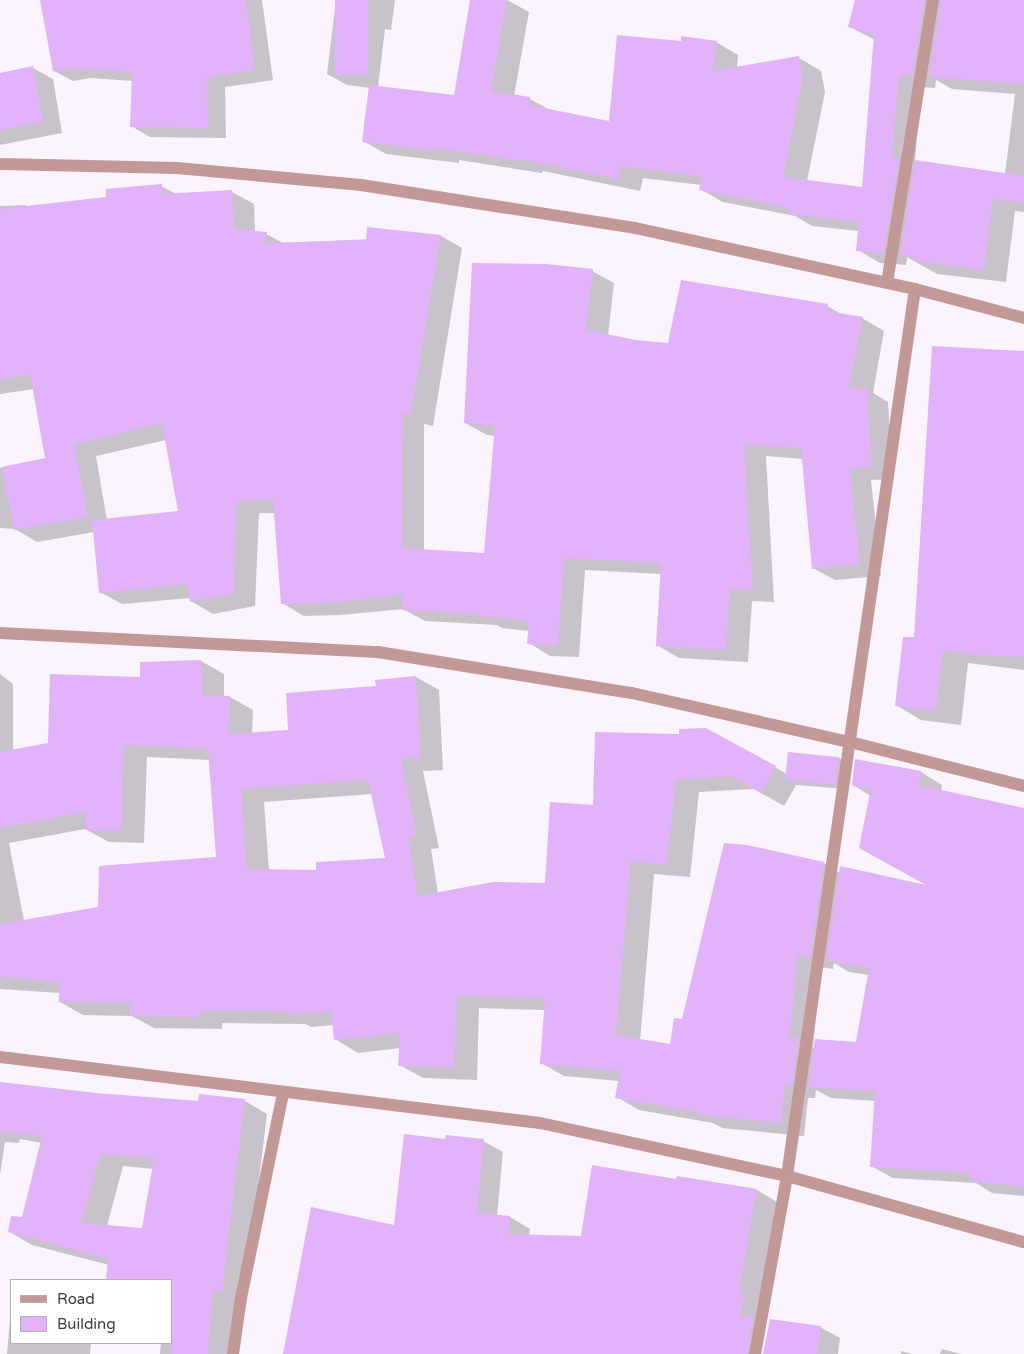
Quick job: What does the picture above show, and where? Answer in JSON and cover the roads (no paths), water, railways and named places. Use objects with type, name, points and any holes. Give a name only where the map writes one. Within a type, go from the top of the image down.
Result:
[{"type":"street","points":[[887,283],[933,0]]},
{"type":"street","points":[[0,164],[177,168],[360,185],[634,228],[915,289],[1024,318]]},
{"type":"street","points":[[755,1354],[787,1176],[915,289]]},
{"type":"street","points":[[0,632],[378,652],[632,693],[850,742],[1024,786]]},
{"type":"street","points":[[0,1057],[540,1123],[787,1176],[1024,1242]]},
{"type":"street","points":[[233,1354],[241,1298],[283,1093]]}]
